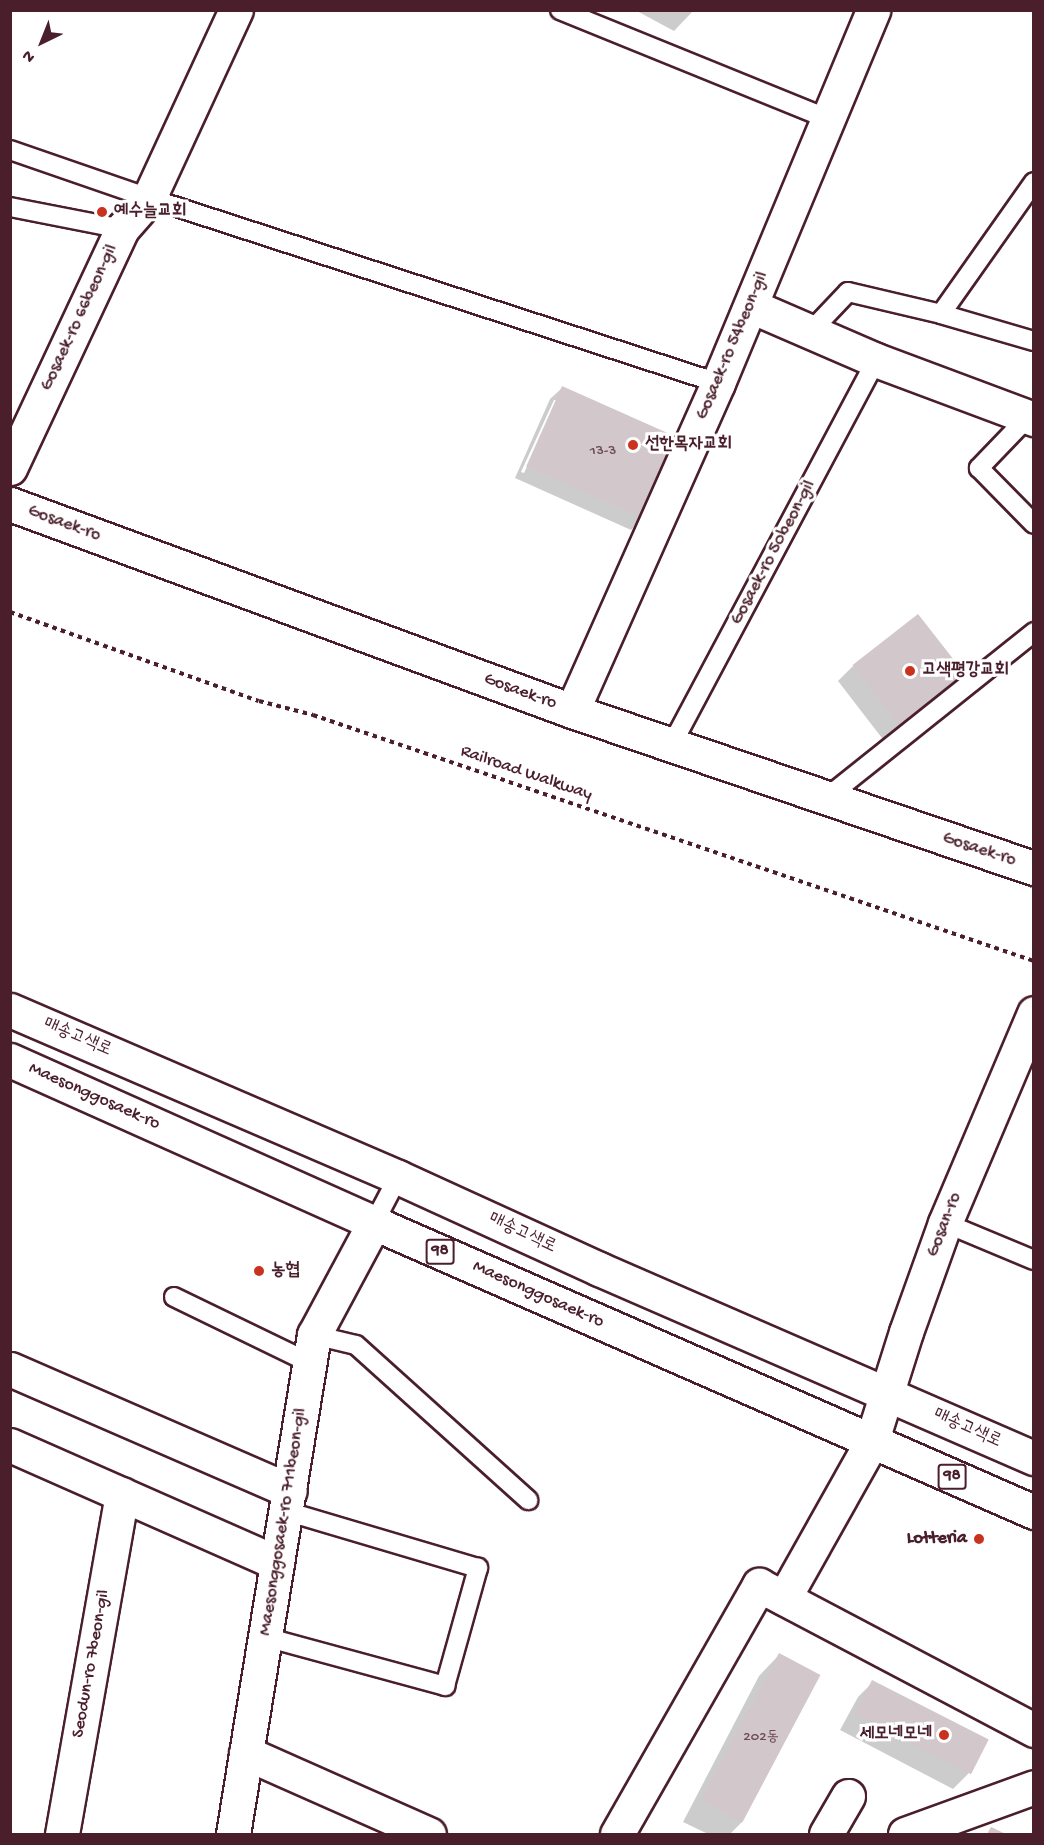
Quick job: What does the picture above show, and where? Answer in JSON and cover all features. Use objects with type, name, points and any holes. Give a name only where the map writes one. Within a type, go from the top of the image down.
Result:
[{"type":"street","name":"Gosaek-ro 66beon-gil","points":[[10,468],[122,229],[149,198],[236,10]]},
{"type":"street","name":"Gosaek-ro 54beon-gil","points":[[572,711],[718,383],[873,10]]},
{"type":"street","points":[[751,306],[812,330],[876,360],[1031,418]]},
{"type":"street","name":"Gosaek-ro","points":[[10,504],[572,711],[825,799],[1034,868]]},
{"type":"street","name":"매송고색로","points":[[10,1010],[398,1177],[599,1269],[1034,1458]]},
{"type":"street","name":"Gosan-ro","points":[[784,1598],[871,1443],[945,1223],[1034,1013]]},
{"type":"street","name":"Maesonggosaek-ro","points":[[10,1060],[871,1443],[1034,1512]]},
{"type":"street","name":"Maesonggosaek-ro 711beon-gil","points":[[233,1834],[312,1349],[374,1223]]},
{"type":"street","points":[[10,1369],[288,1501]]},
{"type":"street","points":[[10,1445],[278,1563]]},
{"type":"street","name":"Seodun-ro 7beon-gil","points":[[62,1834],[122,1494]]},
{"type":"street","points":[[617,1834],[759,1584],[1034,1730]]},
{"type":"street","points":[[246,1753],[429,1834]]},
{"type":"street","points":[[905,1834],[1034,1786]]},
{"type":"street","points":[[826,1834],[848,1796]]},
{"type":"lane","points":[[560,10],[828,119]]},
{"type":"lane","points":[[10,150],[149,198],[718,383]]},
{"type":"lane","points":[[941,314],[1034,182]]},
{"type":"lane","points":[[10,207],[122,229]]},
{"type":"lane","points":[[812,330],[848,292],[941,314],[1034,341]]},
{"type":"lane","name":"Gosaek-ro 50beon-gil","points":[[671,746],[876,360]]},
{"type":"lane","points":[[1031,418],[979,468],[1034,524]]},
{"type":"lane","points":[[825,799],[1034,632]]},
{"type":"lane","points":[[374,1223],[398,1177]]},
{"type":"lane","points":[[945,1223],[1034,1260]]},
{"type":"lane","points":[[174,1297],[312,1349],[356,1345],[528,1500]]},
{"type":"lane","points":[[266,1637],[445,1686],[478,1568],[288,1501]]},
{"type":"path","name":"Railroad Walkway","points":[[10,612],[259,701],[313,715],[1034,961]]},
{"type":"building","points":[[562,386],[680,438],[644,519],[526,466]]},
{"type":"building","name":"고색평강교회","points":[[918,614],[967,677],[902,728],[853,665]]},
{"type":"building","points":[[779,1653],[820,1675],[742,1823],[701,1800]]},
{"type":"building","points":[[872,1680],[989,1739],[971,1774],[854,1715]]},
{"type":"building","points":[[991,1827],[1006,1834],[987,1834]]},
{"type":"place","name":"예수늘교회","points":[[102,212]]},
{"type":"place","name":"선한목자교회","points":[[633,445]]},
{"type":"place","name":"고색평강교회","points":[[910,671]]},
{"type":"place","name":"농협","points":[[259,1271]]},
{"type":"place","name":"Lotteria","points":[[979,1539]]},
{"type":"place","name":"세모네모네","points":[[944,1735]]}]
